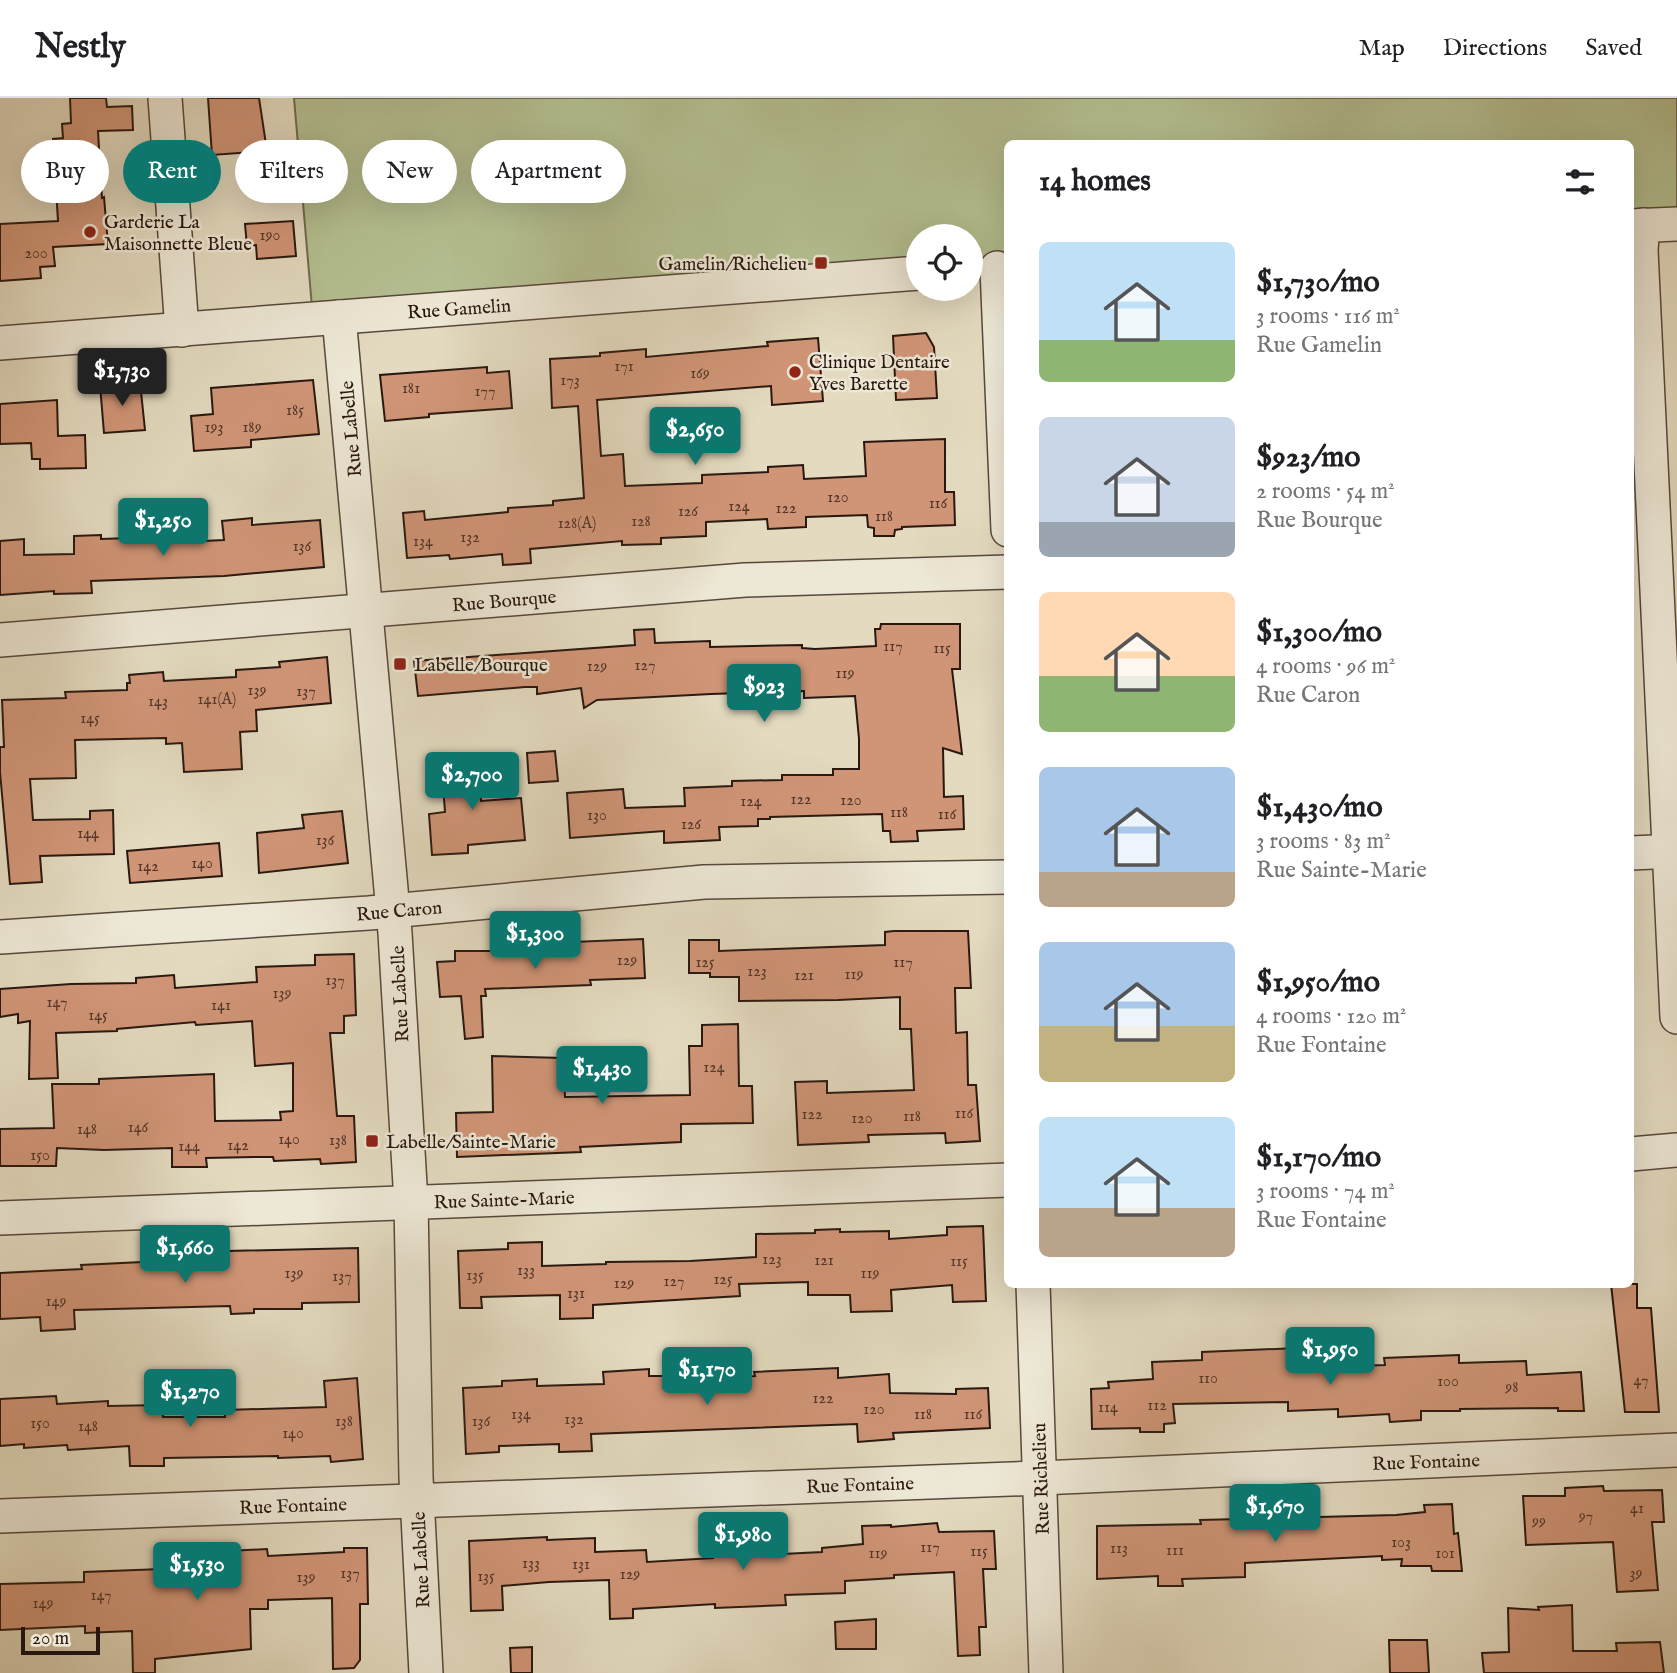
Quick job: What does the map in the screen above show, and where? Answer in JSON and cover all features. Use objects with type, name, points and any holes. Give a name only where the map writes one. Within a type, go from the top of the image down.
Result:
[{"type":"street","points":[[165,98],[182,330]]},
{"type":"street","points":[[1677,224],[1637,226],[1641,250],[1673,851],[1677,1017]]},
{"type":"street","points":[[992,269],[1004,465]]},
{"type":"street","name":"Rue Gamelin","points":[[0,343],[906,275]]},
{"type":"street","name":"Rue Labelle","points":[[339,317],[393,910],[411,1202],[417,1502],[426,1673]]},
{"type":"street","name":"Rue Bourque","points":[[0,639],[745,580],[1004,572]]},
{"type":"street","points":[[1634,853],[1673,851]]},
{"type":"street","name":"Rue Caron","points":[[0,937],[393,910],[704,882],[1004,877]]},
{"type":"street","points":[[1634,1154],[1677,1150]]},
{"type":"street","name":"Rue Sainte-Marie","points":[[0,1218],[1004,1180]]},
{"type":"street","name":"Rue Richelieu","points":[[1033,1288],[1046,1673]]},
{"type":"street","name":"Rue Fontaine","points":[[0,1516],[1040,1478],[1677,1450]]},
{"type":"green space","points":[[294,98],[1677,98],[1677,224],[1634,226],[1634,140],[1004,140],[1004,267],[983,269],[983,224],[906,224],[906,274],[313,319],[303,203],[348,203],[348,140],[298,140]]},
{"type":"building","points":[[70,98],[106,98],[107,107],[132,106],[133,130],[98,131],[99,140],[53,140],[63,138],[62,124],[71,123]]},
{"type":"building","points":[[208,98],[259,98],[265,140],[235,140],[235,153],[221,154],[221,140],[211,140]]},
{"type":"building","points":[[57,203],[105,203],[108,244],[53,247],[55,266],[40,267],[41,278],[0,281],[0,224],[58,221]]},
{"type":"building","points":[[293,221],[296,256],[257,259],[256,245],[247,246],[245,224]]},
{"type":"building","points":[[926,333],[934,347],[937,398],[896,400],[893,336]]},
{"type":"building","points":[[818,338],[823,401],[772,405],[771,386],[597,400],[601,456],[623,454],[625,486],[702,483],[702,475],[768,472],[768,467],[803,465],[804,479],[866,476],[864,442],[945,439],[945,492],[954,492],[955,525],[902,527],[895,530],[894,536],[874,536],[874,528],[868,527],[867,515],[806,517],[806,527],[768,529],[767,519],[706,522],[706,536],[661,538],[661,544],[622,545],[622,541],[530,549],[531,563],[503,565],[502,554],[450,559],[449,555],[407,558],[403,513],[424,511],[425,520],[508,512],[508,508],[553,505],[553,501],[584,498],[578,406],[552,408],[550,359],[600,356],[600,353],[646,349],[646,357],[768,346],[767,342]]},
{"type":"building","points":[[487,367],[487,373],[509,371],[512,408],[429,414],[429,417],[385,421],[380,375]]},
{"type":"building","points":[[313,380],[319,434],[251,440],[251,447],[194,451],[191,416],[213,414],[211,388]]},
{"type":"building","points":[[140,382],[145,430],[104,433],[100,385]]},
{"type":"building","points":[[57,400],[58,436],[85,435],[86,468],[40,469],[40,459],[32,459],[31,443],[0,444],[0,404]]},
{"type":"building","points":[[252,518],[252,525],[320,520],[324,567],[224,576],[91,581],[92,593],[54,594],[54,591],[0,595],[0,541],[24,539],[24,555],[74,554],[74,536],[101,535],[101,539],[160,537],[161,543],[224,540],[222,521]]},
{"type":"building","points":[[881,624],[960,624],[960,669],[952,669],[962,754],[943,748],[944,797],[963,796],[964,829],[917,831],[918,841],[891,842],[890,831],[883,831],[882,814],[770,817],[758,819],[758,826],[719,827],[720,840],[664,843],[664,831],[570,838],[567,793],[623,789],[625,808],[685,806],[684,788],[732,786],[732,781],[782,780],[782,775],[833,775],[833,769],[859,769],[855,696],[804,698],[804,691],[711,694],[597,700],[584,708],[581,688],[537,694],[537,687],[525,687],[418,696],[414,661],[635,645],[634,630],[654,629],[655,643],[710,641],[710,647],[802,645],[802,648],[815,649],[876,646],[875,629],[880,629]]},
{"type":"building","points":[[327,657],[331,703],[256,710],[257,731],[240,732],[242,769],[184,772],[182,743],[166,744],[166,738],[75,740],[76,778],[30,779],[33,820],[90,819],[90,811],[113,810],[114,854],[40,856],[42,882],[10,884],[0,772],[0,747],[4,747],[2,700],[66,698],[65,692],[127,690],[129,675],[163,672],[164,681],[236,677],[236,670],[280,667],[279,662]]},
{"type":"building","points":[[555,751],[558,781],[529,783],[527,753]]},
{"type":"building","points":[[479,757],[481,801],[521,798],[525,840],[468,845],[468,853],[432,855],[429,814],[445,812],[441,759]]},
{"type":"building","points":[[342,811],[348,863],[259,873],[257,833],[304,828],[302,815]]},
{"type":"building","points":[[219,843],[222,876],[130,883],[127,851]]},
{"type":"building","points":[[968,931],[971,988],[955,988],[956,1033],[967,1032],[968,1085],[976,1085],[980,1141],[946,1143],[945,1133],[868,1135],[869,1142],[798,1145],[795,1082],[827,1081],[827,1093],[914,1090],[911,1029],[900,1029],[900,997],[739,1001],[739,977],[710,977],[710,973],[689,973],[689,940],[719,940],[719,951],[885,945],[885,932]]},
{"type":"building","points":[[643,939],[645,978],[590,980],[591,985],[485,989],[486,996],[481,996],[483,1037],[465,1039],[461,996],[440,997],[437,962],[455,961],[455,951],[501,951],[501,945]]},
{"type":"building","points":[[354,954],[356,1015],[344,1016],[344,1033],[330,1033],[337,1116],[354,1116],[356,1162],[321,1164],[320,1159],[274,1161],[273,1157],[206,1158],[207,1167],[172,1167],[172,1148],[57,1148],[56,1166],[0,1166],[0,1129],[54,1128],[52,1084],[99,1084],[99,1079],[214,1074],[215,1121],[281,1120],[280,1112],[293,1111],[293,1063],[255,1066],[252,1021],[196,1025],[195,1022],[117,1031],[56,1033],[58,1078],[29,1079],[30,1021],[18,1023],[18,1014],[0,1017],[0,989],[136,983],[136,978],[174,975],[175,988],[257,982],[256,967],[315,965],[315,955]]},
{"type":"building","points":[[738,1024],[739,1086],[752,1086],[753,1123],[681,1124],[681,1142],[580,1147],[581,1152],[457,1157],[456,1113],[493,1112],[492,1056],[563,1058],[565,1097],[690,1095],[689,1046],[702,1046],[702,1025]]},
{"type":"building","points":[[983,1226],[986,1301],[953,1302],[952,1285],[891,1290],[892,1311],[851,1312],[850,1295],[808,1295],[808,1282],[739,1284],[740,1296],[593,1305],[593,1318],[560,1319],[560,1295],[481,1297],[482,1308],[460,1308],[458,1251],[508,1249],[508,1243],[542,1242],[542,1266],[690,1261],[756,1257],[756,1234],[815,1233],[815,1230],[840,1229],[840,1232],[889,1231],[889,1239],[947,1235],[947,1227]]},
{"type":"building","points":[[358,1248],[359,1302],[302,1303],[302,1309],[254,1309],[254,1313],[231,1314],[230,1306],[74,1310],[75,1329],[41,1331],[40,1317],[0,1319],[0,1273],[82,1269],[81,1265],[142,1262],[142,1256],[164,1255],[165,1261],[228,1259],[228,1251]]},
{"type":"building","points":[[1634,1284],[1637,1284],[1637,1308],[1651,1308],[1659,1412],[1625,1412],[1611,1288],[1634,1288]]},
{"type":"building","points":[[1322,1347],[1322,1367],[1385,1365],[1384,1358],[1459,1355],[1459,1363],[1526,1361],[1527,1375],[1581,1372],[1584,1411],[1558,1411],[1558,1408],[1421,1411],[1421,1420],[1390,1422],[1389,1414],[1338,1417],[1338,1409],[1288,1411],[1288,1402],[1173,1404],[1175,1423],[1164,1424],[1164,1432],[1140,1432],[1140,1428],[1092,1429],[1091,1389],[1109,1388],[1108,1382],[1153,1379],[1152,1362],[1202,1360],[1202,1352]]},
{"type":"building","points":[[838,1368],[838,1378],[889,1374],[890,1393],[956,1394],[956,1389],[988,1388],[990,1428],[893,1433],[894,1439],[858,1442],[857,1424],[591,1434],[592,1451],[559,1452],[559,1444],[499,1446],[499,1452],[466,1454],[463,1388],[502,1386],[502,1381],[537,1379],[537,1386],[604,1384],[603,1372],[649,1369],[649,1376],[688,1378],[755,1376],[754,1372]]},
{"type":"building","points":[[357,1378],[363,1459],[331,1462],[330,1456],[164,1458],[164,1466],[130,1466],[129,1446],[68,1450],[67,1445],[24,1448],[24,1444],[0,1446],[0,1399],[56,1396],[57,1404],[108,1401],[108,1406],[162,1405],[163,1417],[225,1417],[225,1410],[326,1407],[324,1381]]},
{"type":"building","points":[[1603,1486],[1604,1491],[1662,1490],[1664,1522],[1652,1522],[1658,1590],[1617,1592],[1613,1542],[1526,1545],[1523,1496],[1565,1496],[1565,1488]]},
{"type":"building","points":[[1452,1504],[1454,1534],[1458,1533],[1462,1571],[1432,1571],[1431,1566],[1401,1566],[1402,1559],[1382,1560],[1382,1556],[1245,1563],[1245,1577],[1182,1579],[1183,1586],[1158,1586],[1158,1576],[1097,1579],[1097,1526],[1201,1524],[1200,1520],[1396,1515],[1425,1512],[1424,1505]]},
{"type":"building","points":[[937,1523],[939,1532],[994,1531],[996,1569],[983,1569],[986,1627],[979,1627],[980,1655],[958,1656],[954,1572],[845,1581],[845,1593],[785,1595],[786,1605],[715,1608],[715,1604],[633,1609],[633,1618],[610,1619],[609,1580],[549,1582],[502,1586],[503,1610],[471,1611],[469,1541],[547,1537],[547,1540],[595,1538],[595,1552],[646,1550],[647,1562],[713,1558],[713,1550],[743,1549],[743,1556],[822,1552],[822,1548],[863,1544],[862,1526],[891,1527]]},
{"type":"building","points":[[344,1548],[367,1548],[368,1604],[360,1604],[360,1660],[354,1668],[333,1669],[332,1598],[268,1600],[268,1609],[250,1609],[251,1649],[155,1659],[155,1673],[133,1673],[132,1631],[85,1633],[85,1626],[0,1630],[0,1584],[84,1582],[84,1572],[188,1568],[187,1559],[192,1559],[192,1553],[267,1549],[268,1556],[344,1552]]},
{"type":"building","points":[[1572,1605],[1573,1651],[1617,1651],[1616,1643],[1660,1642],[1664,1673],[1484,1673],[1482,1653],[1509,1652],[1508,1608],[1539,1610],[1538,1607]]},
{"type":"building","points":[[876,1619],[876,1649],[836,1649],[835,1622]]},
{"type":"building","points":[[1389,1640],[1427,1640],[1429,1673],[1390,1673]]},
{"type":"building","points":[[532,1647],[532,1673],[511,1673],[510,1648]]},
{"type":"place","name":"Garderie La Maisonnette Bleue","points":[[90,232]]},
{"type":"place","name":"Gamelin/Richelieu","points":[[821,263]]},
{"type":"place","name":"Clinique Dentaire Yves Barette","points":[[795,372]]},
{"type":"place","name":"Labelle/Bourque","points":[[400,664]]},
{"type":"place","name":"Labelle/Sainte-Marie","points":[[372,1141]]}]
